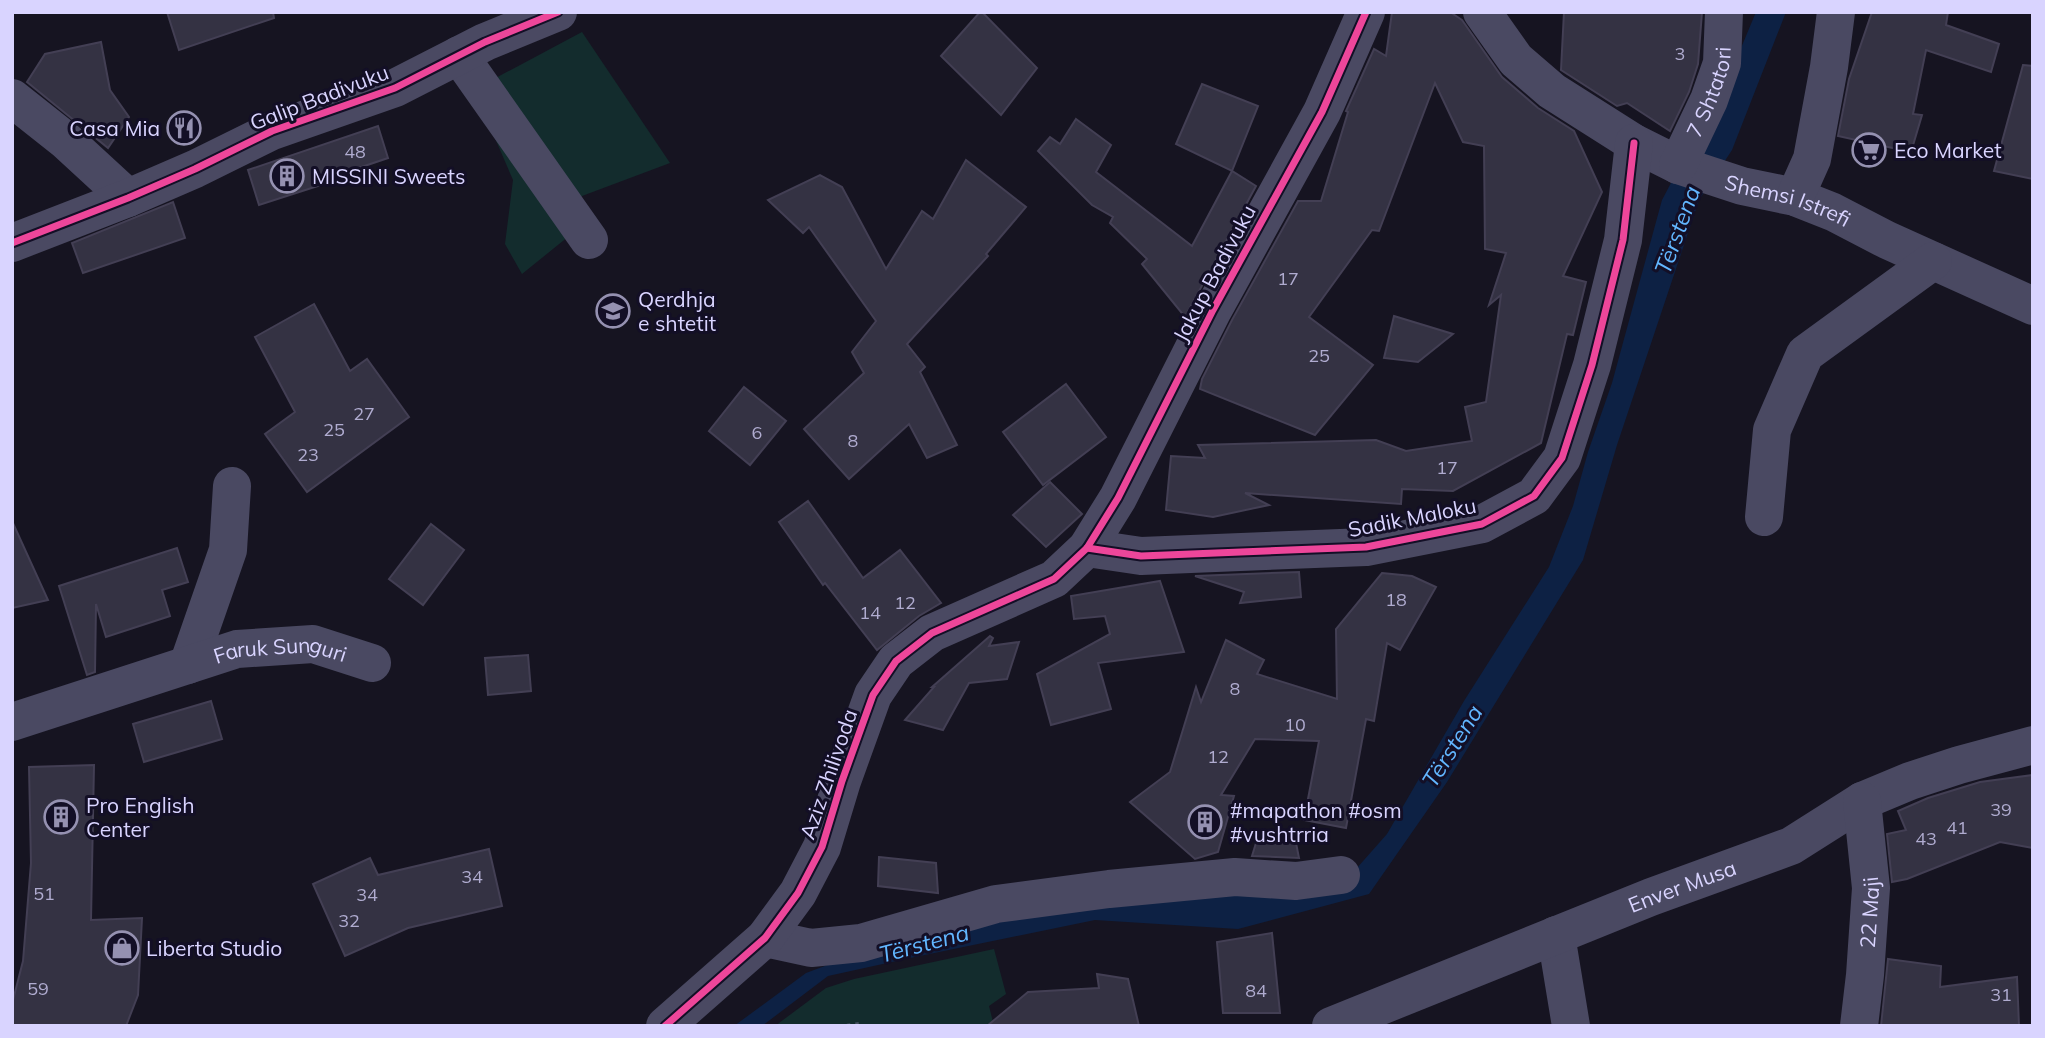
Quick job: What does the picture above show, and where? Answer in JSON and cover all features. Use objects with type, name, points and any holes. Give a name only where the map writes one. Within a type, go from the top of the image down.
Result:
[{"type":"street","name":"Galip Badivuku","points":[[12,243],[128,198],[272,131],[395,88],[485,42],[558,12]]},
{"type":"street","name":"Jakup Badivuku","points":[[1087,548],[1118,498],[1213,310],[1322,112],[1366,12]]},
{"type":"street","name":"Shemsi Istrefi","points":[[1482,12],[1516,60],[1552,91],[1634,143],[1678,165],[1742,186],[1795,197],[1833,212],[2033,306]]},
{"type":"street","name":"7 Shtatori","points":[[1678,165],[1709,100],[1723,63],[1724,12]]},
{"type":"street","points":[[1795,197],[1811,159],[1829,67],[1836,12]]},
{"type":"street","points":[[459,55],[589,240]]},
{"type":"street","points":[[12,98],[65,140],[128,198]]},
{"type":"street","name":"Sadik Maloku","points":[[1087,548],[1141,556],[1366,547],[1482,524],[1534,496],[1562,458],[1592,365],[1623,240],[1634,143]]},
{"type":"street","points":[[1763,517],[1772,430],[1805,354],[1933,261]]},
{"type":"street","name":"Faruk Sunguri","points":[[188,665],[228,550],[232,486]]},
{"type":"street","name":"Aziz Zhilivoda","points":[[665,1026],[765,938],[798,893],[822,847],[842,780],[873,695],[896,662],[932,633],[1054,579],[1087,548]]},
{"type":"street","name":"Faruk Sunguri","points":[[12,722],[237,649],[313,643],[372,663]]},
{"type":"street","name":"Enver Musa","points":[[1331,1026],[1651,897],[1791,846],[1862,801],[1910,781],[2033,745]]},
{"type":"street","name":"22 Maji","points":[[1859,1026],[1871,888],[1862,801]]},
{"type":"street","points":[[765,938],[811,948],[861,943],[996,904],[1110,889],[1235,877],[1296,881],[1341,875]]},
{"type":"street","points":[[1556,936],[1571,1026]]},
{"type":"path","points":[[847,1026],[863,1026]]},
{"type":"green space","points":[[582,32],[670,163],[574,199],[490,81]]},
{"type":"green space","points":[[485,115],[574,232],[522,274],[505,244],[513,180]]},
{"type":"green space","points":[[994,949],[1006,994],[989,1006],[994,1026],[775,1026],[826,988],[854,979]]},
{"type":"water","name":"Tërstena","points":[[1756,12],[1786,12],[1732,150],[1699,200],[1617,445],[1583,560],[1447,782],[1369,894],[1238,929],[1095,920],[910,958],[828,976],[762,1026],[734,1026],[806,973],[908,935],[1071,898],[1341,886],[1387,834],[1464,701],[1549,567],[1573,506],[1612,383],[1662,200],[1736,60]]},
{"type":"building","points":[[167,12],[273,12],[274,18],[179,50]]},
{"type":"building","points":[[980,12],[1037,68],[1001,115],[941,56]]},
{"type":"building","points":[[1392,12],[1450,12],[1462,20],[1502,77],[1538,108],[1574,131],[1602,192],[1563,276],[1586,282],[1573,335],[1567,334],[1541,443],[1453,491],[1402,489],[1401,504],[1245,493],[1269,505],[1213,517],[1166,510],[1171,456],[1205,458],[1198,445],[1376,440],[1406,451],[1472,441],[1465,407],[1486,402],[1501,295],[1489,305],[1506,253],[1485,249],[1484,146],[1463,142],[1435,83],[1379,231],[1372,230],[1309,317],[1373,365],[1315,435],[1200,389],[1202,379],[1232,320],[1298,201],[1321,201],[1348,112],[1346,111],[1374,49],[1386,56]]},
{"type":"building","points":[[1564,12],[1702,12],[1698,64],[1689,92],[1670,131],[1627,103],[1617,106],[1561,70]]},
{"type":"building","points":[[1872,12],[1948,12],[1946,25],[1999,44],[1991,72],[1926,50],[1913,114],[1922,115],[1911,152],[1838,136],[1849,79]]},
{"type":"building","points":[[101,42],[110,90],[129,117],[108,148],[27,82],[45,54]]},
{"type":"building","points":[[2023,65],[2033,66],[2033,179],[1994,171]]},
{"type":"building","points":[[1202,84],[1258,106],[1232,171],[1176,144]]},
{"type":"building","points":[[1076,119],[1111,145],[1096,172],[1192,246],[1232,171],[1256,186],[1185,317],[1142,264],[1147,259],[1110,223],[1113,217],[1092,205],[1038,151],[1050,137],[1060,144]]},
{"type":"building","points":[[378,126],[388,158],[326,179],[327,183],[259,205],[248,170]]},
{"type":"building","points":[[966,160],[1026,207],[986,254],[988,256],[907,344],[925,367],[920,372],[957,445],[927,458],[909,424],[849,479],[804,429],[864,373],[852,352],[876,321],[809,227],[803,233],[768,200],[820,175],[842,187],[886,269],[922,211],[933,219]]},
{"type":"building","points":[[173,202],[185,238],[83,273],[72,243]]},
{"type":"building","points":[[314,304],[350,371],[367,359],[409,417],[307,492],[265,434],[295,412],[255,337]]},
{"type":"building","points":[[1394,316],[1453,334],[1418,362],[1384,358]]},
{"type":"building","points":[[1066,384],[1106,437],[1043,485],[1003,432]]},
{"type":"building","points":[[744,387],[786,421],[750,465],[709,431]]},
{"type":"building","points":[[1050,482],[1082,514],[1046,547],[1013,515]]},
{"type":"building","points":[[808,501],[863,578],[900,550],[941,603],[919,616],[877,650],[825,583],[823,585],[779,522]]},
{"type":"building","points":[[12,521],[48,600],[12,608]]},
{"type":"building","points":[[431,524],[464,550],[423,605],[389,579]]},
{"type":"building","points":[[177,548],[188,582],[162,590],[170,616],[106,637],[96,604],[95,672],[87,675],[59,586]]},
{"type":"building","points":[[1299,572],[1301,597],[1240,603],[1244,592],[1195,576]]},
{"type":"building","points":[[1382,573],[1412,576],[1436,587],[1400,650],[1387,643],[1374,721],[1366,719],[1346,828],[1304,820],[1319,741],[1255,739],[1221,795],[1234,796],[1218,852],[1195,859],[1130,802],[1170,772],[1196,687],[1201,702],[1226,640],[1264,660],[1257,674],[1337,699],[1336,629]]},
{"type":"building","points":[[1160,581],[1184,652],[1098,663],[1111,709],[1051,725],[1037,674],[1110,634],[1105,616],[1074,619],[1071,596]]},
{"type":"building","points":[[990,636],[993,638],[989,646],[1019,642],[1007,679],[969,683],[943,730],[905,720],[932,687]]},
{"type":"building","points":[[528,655],[531,691],[488,695],[485,658]]},
{"type":"building","points":[[211,701],[222,739],[144,762],[133,724]]},
{"type":"building","points":[[94,765],[91,920],[142,918],[138,995],[126,1026],[12,1026],[12,1004],[23,961],[31,863],[29,767]]},
{"type":"building","points":[[2033,775],[2033,848],[2000,842],[1907,879],[1892,882],[1887,834],[1906,830],[1898,811],[1928,798],[1980,782]]},
{"type":"building","points":[[1256,843],[1296,843],[1299,858],[1252,856]]},
{"type":"building","points":[[489,849],[502,906],[408,928],[345,956],[313,884],[370,858],[378,875]]},
{"type":"building","points":[[879,857],[936,863],[938,893],[878,886]]},
{"type":"building","points":[[1272,933],[1280,1013],[1223,1013],[1217,942]]},
{"type":"building","points":[[1888,959],[1941,966],[1940,987],[2017,977],[2019,1026],[1881,1026]]},
{"type":"building","points":[[1097,974],[1128,979],[1139,1026],[987,1026],[1028,992],[1099,988]]},
{"type":"cycle path","points":[[12,243],[128,198],[272,131],[395,88],[485,42],[558,12]]},
{"type":"cycle path","points":[[665,1026],[765,938],[798,893],[822,847],[873,695],[896,661],[932,633],[1054,579],[1087,548],[1118,498],[1213,310],[1322,112],[1366,12]]},
{"type":"cycle path","points":[[1087,548],[1141,556],[1366,547],[1482,524],[1534,496],[1562,458],[1592,365],[1623,240],[1634,143]]},
{"type":"place","name":"Casa Mia","points":[[184,128]]},
{"type":"place","name":"Eco Market","points":[[1869,150]]},
{"type":"place","name":"MISSINI Sweets","points":[[287,176]]},
{"type":"place","name":"Qerdhja e shtetit","points":[[613,311]]},
{"type":"place","name":"Pro English Center","points":[[61,817]]},
{"type":"place","name":"#mapathon #osm #vushtrria","points":[[1205,822]]},
{"type":"place","name":"Liberta Studio","points":[[122,948]]}]
